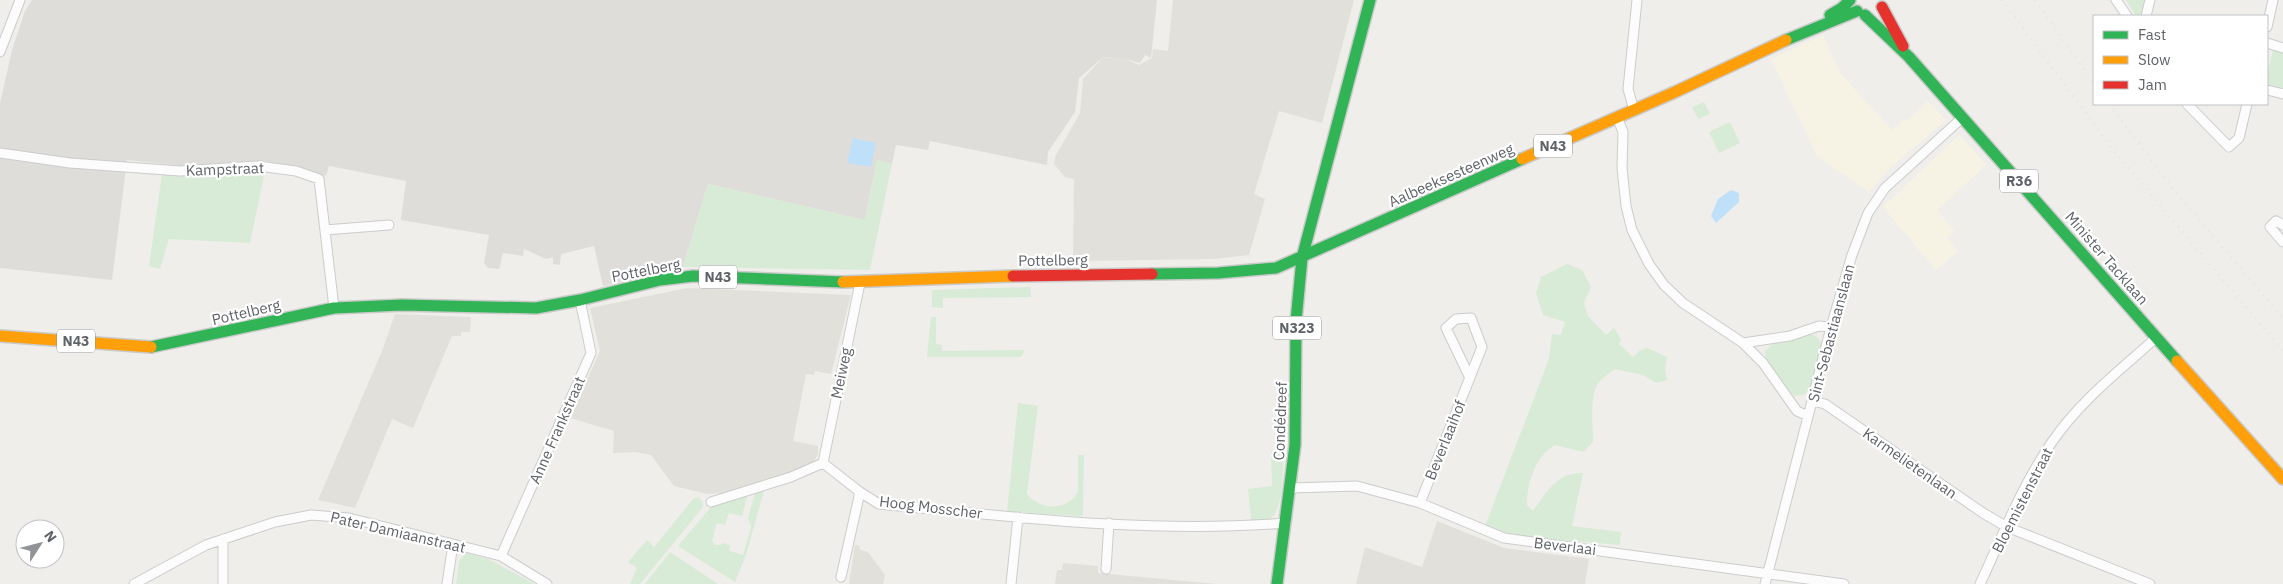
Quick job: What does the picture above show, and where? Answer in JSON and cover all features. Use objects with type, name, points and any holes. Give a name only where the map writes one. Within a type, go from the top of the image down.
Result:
[{"type":"main road","name":"Condédreef","points":[[1277,584],[1292,488],[1296,424],[1298,283],[1308,230],[1370,0]]},
{"type":"main road","name":"R36","points":[[1856,6],[1875,14],[1883,4]]},
{"type":"main road","name":"Minister Tacklaan","points":[[1883,4],[1909,57]]},
{"type":"main road","name":"Aalbeeksesteenweg","points":[[1302,258],[1634,110],[1803,32],[1842,8],[1856,6]]},
{"type":"main road","name":"Minister Tacklaan","points":[[1856,6],[1875,22],[1892,42],[1909,57],[2283,478]]},
{"type":"main road","name":"Pottelberg","points":[[0,336],[152,347],[334,308],[402,305],[536,308],[580,300],[660,280],[693,276],[860,283],[964,277],[1218,273],[1276,268],[1302,258]]},
{"type":"street","points":[[0,52],[20,0]]},
{"type":"street","points":[[1634,110],[1628,89],[1637,0]]},
{"type":"street","points":[[2116,0],[2126,15]]},
{"type":"street","points":[[2146,15],[2150,0]]},
{"type":"street","points":[[2268,22],[2273,0]]},
{"type":"street","points":[[2268,43],[2283,48]]},
{"type":"street","points":[[2268,90],[2283,94]]},
{"type":"street","points":[[2188,105],[2229,147],[2238,138],[2247,105]]},
{"type":"street","points":[[1617,117],[1623,132],[1622,168],[1626,206],[1632,230],[1642,253],[1656,275],[1673,294],[1693,311],[1743,343],[1763,363],[1796,411],[1808,416]]},
{"type":"street","name":"Sint-Sebastiaanslaan","points":[[1765,584],[1813,401],[1830,327],[1852,255],[1873,204],[1886,188],[1962,118]]},
{"type":"street","name":"Kampstraat","points":[[0,153],[70,163],[180,171],[241,165],[296,171],[319,179],[334,308]]},
{"type":"street","points":[[2283,225],[2276,221],[2270,227],[2283,242]]},
{"type":"street","points":[[325,230],[389,225]]},
{"type":"street","name":"Meiweg","points":[[823,464],[860,283]]},
{"type":"street","name":"Anne Frankstraat","points":[[501,556],[591,353],[580,300]]},
{"type":"street","name":"Beverlaaihof","points":[[1420,503],[1470,378],[1482,346],[1471,318],[1456,319],[1446,328],[1470,378]]},
{"type":"street","points":[[1743,343],[1790,336],[1819,326],[1830,327]]},
{"type":"street","name":"Bloemistenstraat","points":[[1980,584],[2037,465],[2052,441],[2101,387],[2157,337]]},
{"type":"street","name":"Karmelietenlaan","points":[[1813,401],[1825,404],[1982,514],[2007,528],[2150,584]]},
{"type":"street","points":[[711,502],[790,477],[823,464]]},
{"type":"street","name":"Hoog Mosscher","points":[[823,464],[879,504],[1018,517],[1152,526],[1286,523]]},
{"type":"street","name":"Beverlaai","points":[[1292,488],[1356,486],[1420,503],[1504,538],[1768,572],[1844,584]]},
{"type":"street","points":[[840,582],[860,492]]},
{"type":"street","name":"Pater Damiaanstraat","points":[[134,584],[206,545],[293,518],[328,515],[349,518],[501,556],[547,584]]},
{"type":"street","points":[[1011,584],[1018,517]]},
{"type":"street","points":[[1106,569],[1109,523]]},
{"type":"street","points":[[223,539],[223,584]]},
{"type":"street","points":[[447,584],[453,544]]},
{"type":"shaded area","points":[[32,0],[1157,0],[1151,58],[1145,55],[1140,63],[1126,59],[1103,57],[1079,78],[1075,112],[1048,152],[1047,165],[930,141],[928,150],[896,145],[892,164],[877,160],[865,220],[708,184],[683,267],[603,286],[594,246],[561,254],[560,265],[553,264],[553,257],[546,259],[524,249],[523,256],[503,253],[499,269],[488,268],[484,263],[489,235],[401,220],[406,181],[329,166],[326,176],[294,166],[263,161],[183,166],[127,160],[112,280],[0,268],[0,103],[12,50],[25,11]]},
{"type":"shaded area","points":[[1173,0],[1354,0],[1322,123],[1279,111],[1254,194],[1265,199],[1249,255],[1213,259],[1073,261],[1074,179],[1065,177],[1054,164],[1055,157],[1080,113],[1083,79],[1103,57],[1126,59],[1139,65],[1152,58],[1153,49],[1168,51]]},
{"type":"shaded area","points":[[1823,35],[1839,72],[1892,130],[1905,119],[1907,121],[1928,101],[1946,120],[1889,169],[1869,192],[1817,156],[1771,59]]},
{"type":"shaded area","points":[[1959,135],[1986,165],[1937,210],[1954,231],[1947,238],[1958,251],[1936,270],[1883,207]]},
{"type":"shaded area","points":[[687,288],[851,295],[831,374],[815,371],[814,375],[806,374],[793,441],[818,446],[818,454],[813,463],[793,472],[722,493],[707,494],[674,486],[651,455],[635,452],[613,453],[614,431],[570,418],[600,351],[590,308]]},
{"type":"shaded area","points":[[395,314],[469,317],[471,318],[470,332],[461,332],[461,336],[452,336],[413,428],[392,419],[355,508],[318,500],[382,351]]},
{"type":"shaded area","points":[[1437,521],[1504,548],[1589,559],[1585,584],[1356,584],[1365,547],[1422,567]]},
{"type":"shaded area","points":[[855,545],[860,546],[859,549],[868,552],[885,575],[883,584],[849,584]]},
{"type":"shaded area","points":[[1063,563],[1098,566],[1098,573],[1217,584],[1055,584],[1057,570],[1062,570]]},
{"type":"green space","points":[[2126,0],[2147,0],[2143,15],[2135,15]]},
{"type":"green space","points":[[2273,50],[2283,53],[2283,90],[2268,85],[2268,71]]},
{"type":"green space","points":[[1704,102],[1710,114],[1698,119],[1692,107]]},
{"type":"green space","points":[[1730,122],[1740,143],[1719,153],[1709,132]]},
{"type":"green space","points":[[877,160],[892,164],[870,270],[683,267],[708,184],[865,220]]},
{"type":"green space","points":[[265,171],[250,243],[169,239],[160,269],[149,266],[162,174],[171,176]]},
{"type":"green space","points":[[1567,264],[1582,270],[1591,287],[1584,303],[1588,316],[1606,335],[1614,328],[1621,339],[1619,344],[1633,357],[1639,351],[1647,348],[1667,357],[1665,369],[1667,380],[1656,383],[1643,375],[1615,369],[1602,378],[1594,394],[1592,411],[1593,442],[1583,452],[1555,445],[1548,450],[1537,463],[1531,479],[1527,505],[1533,511],[1559,480],[1566,476],[1583,473],[1572,526],[1621,532],[1620,545],[1513,536],[1485,526],[1549,359],[1552,334],[1561,335],[1565,322],[1543,315],[1536,293],[1541,277]]},
{"type":"green space","points":[[1030,287],[1031,297],[943,298],[943,308],[932,307],[932,290]]},
{"type":"green space","points":[[931,317],[936,317],[936,344],[942,345],[942,351],[1025,350],[1021,357],[927,357]]},
{"type":"green space","points":[[1809,334],[1819,339],[1821,343],[1819,362],[1808,391],[1805,394],[1795,396],[1777,376],[1765,352],[1773,343]]},
{"type":"green space","points":[[1018,403],[1038,406],[1027,494],[1033,500],[1047,506],[1067,503],[1078,492],[1078,455],[1084,455],[1083,516],[1007,512]]},
{"type":"green space","points":[[1271,451],[1284,451],[1279,505],[1271,518],[1261,521],[1251,520],[1248,489],[1272,486]]},
{"type":"green space","points":[[764,491],[746,555],[735,582],[678,546],[711,507],[748,493],[742,516],[729,513],[725,525],[717,523],[712,541],[715,545],[721,545],[722,543],[730,545],[730,551],[743,555],[751,527],[748,518],[755,493]]},
{"type":"green space","points":[[698,497],[703,502],[703,507],[640,584],[630,584],[637,568],[628,562],[647,540],[654,547],[693,499]]},
{"type":"green space","points":[[670,552],[718,584],[645,584]]},
{"type":"green space","points":[[466,553],[488,559],[535,584],[456,584],[459,561]]},
{"type":"water","points":[[853,138],[876,143],[871,167],[847,163]]},
{"type":"water","points":[[1731,190],[1739,193],[1739,202],[1716,223],[1711,216],[1718,199]]},
{"type":"railway","points":[[2002,0],[2111,147],[2283,351]]},
{"type":"railway","points":[[2035,0],[2093,82]]},
{"type":"railway","points":[[2110,105],[2174,190],[2283,319]]},
{"type":"traffic: fast","points":[[1302,258],[1370,0]]},
{"type":"traffic: fast","points":[[1830,15],[1842,8],[1850,0]]},
{"type":"traffic: fast","points":[[1786,40],[1857,11]]},
{"type":"traffic: fast","points":[[1865,15],[1909,57],[2177,361]]},
{"type":"traffic: fast","points":[[1152,274],[1218,273],[1276,268],[1522,159]]},
{"type":"traffic: fast","points":[[1277,584],[1295,445],[1296,321],[1302,258]]},
{"type":"traffic: fast","points":[[151,347],[334,308],[402,305],[536,308],[580,300],[660,280],[693,276],[843,282]]},
{"type":"traffic: slow","points":[[1522,159],[1675,92],[1786,40]]},
{"type":"traffic: slow","points":[[843,282],[1013,276]]},
{"type":"traffic: slow","points":[[0,336],[151,347]]},
{"type":"traffic: slow","points":[[2177,361],[2283,479]]},
{"type":"traffic: jam","points":[[1882,7],[1903,46]]},
{"type":"traffic: jam","points":[[1013,276],[1152,274]]}]
